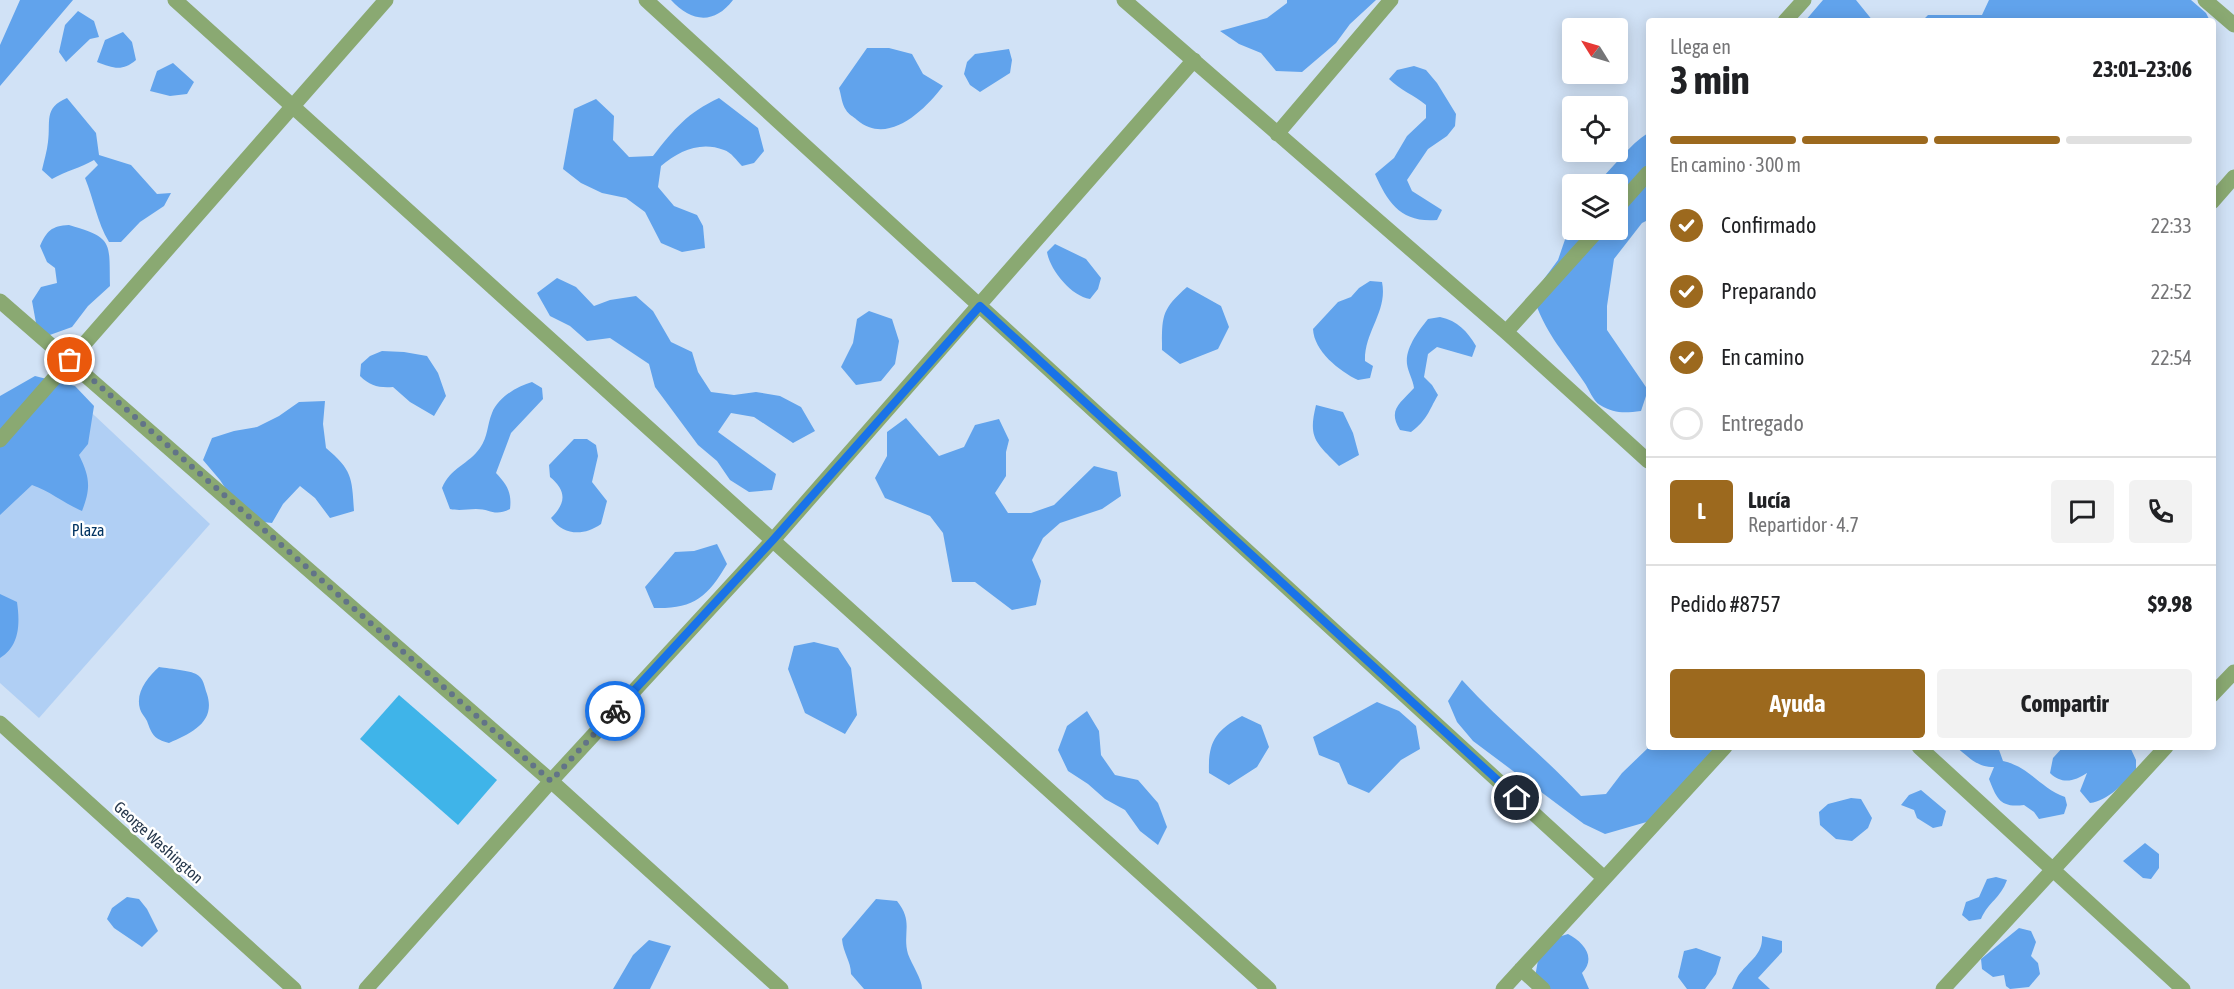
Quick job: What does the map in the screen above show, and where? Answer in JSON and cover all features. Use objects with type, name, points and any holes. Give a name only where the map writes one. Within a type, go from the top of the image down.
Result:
[{"type":"street","points":[[175,0],[291,108],[1269,989]]},
{"type":"street","points":[[0,440],[386,0]]},
{"type":"street","points":[[646,0],[1603,877]]},
{"type":"street","points":[[1124,0],[1506,332],[1646,459]]},
{"type":"street","points":[[1277,134],[1391,0]]},
{"type":"street","points":[[1788,18],[1804,0]]},
{"type":"street","points":[[2205,0],[2234,25]]},
{"type":"street","points":[[366,989],[551,781],[773,540],[1194,60]]},
{"type":"street","points":[[1628,196],[1646,175]]},
{"type":"street","points":[[2216,197],[2234,177]]},
{"type":"street","points":[[1506,332],[1589,240]]},
{"type":"street","points":[[0,301],[551,781],[781,989]]},
{"type":"street","points":[[2216,691],[2234,672]]},
{"type":"street","name":"George Washington","points":[[0,723],[294,989]]},
{"type":"street","points":[[1503,989],[1603,877],[1722,750]]},
{"type":"street","points":[[1922,750],[2183,989]]},
{"type":"street","points":[[1943,989],[2163,750]]},
{"type":"street","points":[[1521,969],[1543,989]]},
{"type":"green space","name":"Plaza","points":[[78,400],[210,524],[39,718],[0,683],[0,490]]},
{"type":"shaded area","points":[[20,0],[73,0],[0,86],[0,45]]},
{"type":"shaded area","points":[[671,0],[733,0],[718,14],[702,18],[686,13]]},
{"type":"shaded area","points":[[1287,0],[1376,0],[1350,24],[1336,43],[1302,72],[1276,71],[1261,53],[1239,44],[1220,31],[1267,18],[1287,3]]},
{"type":"shaded area","points":[[1823,0],[1856,0],[1871,18],[1808,18]]},
{"type":"shaded area","points":[[1989,0],[2191,0],[2208,18],[1925,18],[1928,15],[1982,15]]},
{"type":"shaded area","points":[[78,11],[94,21],[99,37],[90,39],[66,62],[59,52],[65,25]]},
{"type":"shaded area","points":[[123,32],[132,42],[136,60],[117,68],[97,62],[105,40]]},
{"type":"shaded area","points":[[867,48],[889,48],[912,54],[923,74],[943,86],[926,106],[904,122],[881,129],[869,127],[847,111],[839,88]]},
{"type":"shaded area","points":[[1009,49],[1012,60],[1010,73],[980,92],[970,85],[964,74],[967,62],[975,54]]},
{"type":"shaded area","points":[[173,63],[194,82],[187,94],[170,96],[150,91],[157,71]]},
{"type":"shaded area","points":[[1414,66],[1426,70],[1456,114],[1455,126],[1447,136],[1428,149],[1407,180],[1412,191],[1442,210],[1437,220],[1414,218],[1397,209],[1385,194],[1375,174],[1394,158],[1407,136],[1426,118],[1426,105],[1389,79],[1397,70]]},
{"type":"shaded area","points":[[67,98],[96,133],[99,155],[131,165],[157,194],[171,193],[164,206],[140,222],[121,242],[109,242],[101,227],[85,178],[98,165],[94,160],[52,179],[42,170],[48,145],[51,111],[54,106]]},
{"type":"shaded area","points":[[719,98],[758,128],[764,151],[754,163],[742,166],[727,151],[715,147],[690,149],[661,166],[658,187],[674,206],[697,215],[703,226],[705,248],[682,252],[661,243],[645,212],[626,198],[602,193],[581,183],[563,169],[574,109],[596,99],[614,116],[613,140],[629,157],[653,156],[682,122],[698,109]]},
{"type":"shaded area","points":[[1646,134],[1646,221],[1614,259],[1607,306],[1607,330],[1646,387],[1646,396],[1641,411],[1620,412],[1605,408],[1595,401],[1551,335],[1535,302],[1544,279],[1558,260],[1565,240],[1628,240],[1628,174],[1605,174],[1617,162],[1628,162],[1628,150]]},
{"type":"shaded area","points":[[69,225],[94,234],[106,244],[110,260],[110,286],[88,306],[72,327],[47,336],[36,323],[32,301],[41,287],[57,283],[55,268],[47,262],[40,246],[50,230]]},
{"type":"shaded area","points":[[1055,244],[1086,259],[1101,278],[1098,289],[1090,299],[1069,288],[1052,267],[1047,252]]},
{"type":"shaded area","points":[[557,278],[576,287],[594,306],[610,300],[636,296],[653,311],[671,342],[692,352],[698,372],[711,392],[734,395],[756,392],[780,396],[801,407],[815,431],[793,443],[754,417],[731,413],[718,432],[776,474],[772,490],[749,492],[730,480],[717,461],[698,445],[655,387],[649,364],[610,338],[587,341],[570,326],[550,316],[537,293]]},
{"type":"shaded area","points":[[1370,281],[1382,282],[1382,302],[1366,350],[1365,361],[1373,366],[1370,378],[1358,380],[1329,359],[1318,345],[1313,329],[1338,302],[1351,297]]},
{"type":"shaded area","points":[[1187,287],[1221,306],[1229,327],[1218,349],[1180,364],[1162,350],[1162,329],[1168,308]]},
{"type":"shaded area","points":[[869,311],[892,319],[899,341],[895,364],[881,381],[856,385],[841,367],[853,343],[857,319]]},
{"type":"shaded area","points":[[1440,317],[1461,327],[1476,346],[1472,357],[1437,347],[1428,354],[1424,377],[1438,395],[1417,427],[1411,432],[1400,430],[1396,423],[1395,411],[1400,402],[1414,388],[1407,364],[1408,352],[1413,340],[1428,319]]},
{"type":"shaded area","points":[[382,351],[427,356],[438,373],[446,396],[434,416],[410,402],[393,387],[375,386],[360,376],[361,364],[370,356]]},
{"type":"shaded area","points":[[35,376],[75,386],[94,406],[88,444],[79,455],[87,476],[87,496],[82,511],[32,485],[0,515],[0,396]]},
{"type":"shaded area","points":[[532,382],[542,388],[543,399],[511,433],[496,473],[508,489],[510,509],[496,513],[481,509],[450,509],[442,488],[445,481],[480,448],[485,440],[492,413],[499,402],[515,389]]},
{"type":"shaded area","points":[[325,401],[323,424],[326,448],[341,462],[349,475],[354,511],[330,518],[315,498],[300,486],[283,504],[272,523],[246,520],[220,480],[203,460],[212,438],[257,427],[279,416],[299,402]]},
{"type":"shaded area","points":[[1316,405],[1343,412],[1353,433],[1359,455],[1339,466],[1324,451],[1313,432]]},
{"type":"shaded area","points":[[906,418],[939,456],[964,447],[975,425],[999,419],[1009,440],[1006,452],[1006,476],[995,493],[1008,513],[1031,513],[1054,505],[1094,466],[1117,472],[1121,496],[1102,509],[1060,523],[1043,538],[1032,560],[1041,581],[1036,605],[1012,610],[975,582],[952,582],[943,533],[930,516],[885,498],[875,478],[887,456],[887,432]]},
{"type":"shaded area","points":[[574,439],[587,439],[596,445],[598,456],[592,482],[607,501],[601,524],[581,532],[568,531],[551,518],[560,507],[562,492],[550,477],[549,465]]},
{"type":"shaded area","points":[[717,544],[727,564],[713,585],[698,599],[689,603],[668,608],[654,608],[645,587],[675,552],[694,551]]},
{"type":"shaded area","points":[[0,594],[17,602],[18,618],[15,641],[7,653],[0,658]]},
{"type":"shaded area","points":[[814,642],[838,648],[851,668],[857,715],[845,734],[805,713],[788,669],[794,646]]},
{"type":"shaded area","points":[[159,667],[194,673],[199,676],[209,704],[205,719],[200,725],[169,743],[160,740],[152,733],[139,703],[144,685]]},
{"type":"shaded area","points":[[1462,680],[1581,796],[1606,794],[1622,773],[1646,750],[1715,750],[1650,821],[1605,834],[1584,824],[1473,741],[1457,722],[1448,701]]},
{"type":"shaded area","points":[[1377,702],[1399,711],[1416,726],[1420,749],[1401,760],[1369,793],[1348,784],[1339,763],[1319,755],[1313,737]]},
{"type":"shaded area","points":[[1087,711],[1099,731],[1101,755],[1115,775],[1138,780],[1158,803],[1167,827],[1158,845],[1140,831],[1125,810],[1105,799],[1068,771],[1058,750],[1067,726]]},
{"type":"shaded area","points":[[1242,716],[1261,725],[1269,747],[1257,767],[1229,785],[1209,773],[1210,753],[1219,732]]},
{"type":"shaded area","points":[[1960,750],[1999,750],[2003,761],[2021,768],[2065,797],[2067,805],[2064,814],[2039,819],[2024,805],[2010,805],[2000,801],[1989,779],[1994,767],[1988,767],[1969,758]]},
{"type":"shaded area","points":[[2060,750],[2131,750],[2136,760],[2136,770],[2109,795],[2090,803],[2080,791],[2087,773],[2078,778],[2059,779],[2050,773],[2053,758]]},
{"type":"shaded area","points":[[1921,790],[1946,811],[1942,826],[1933,828],[1917,818],[1914,810],[1901,805],[1909,795]]},
{"type":"shaded area","points":[[1851,798],[1861,799],[1872,818],[1868,828],[1852,841],[1836,839],[1820,825],[1819,812],[1828,804]]},
{"type":"shaded area","points":[[2145,843],[2159,854],[2159,868],[2151,879],[2143,878],[2123,861]]},
{"type":"shaded area","points":[[1996,877],[2007,880],[2001,892],[1981,919],[1969,921],[1962,915],[1966,902],[1979,897],[1987,879]]},
{"type":"shaded area","points":[[127,897],[139,899],[158,931],[142,947],[114,928],[107,919],[112,908]]},
{"type":"shaded area","points":[[876,899],[897,901],[902,908],[906,921],[908,954],[919,976],[922,989],[864,989],[851,974],[842,939]]},
{"type":"shaded area","points":[[2019,928],[2031,931],[2036,942],[2031,956],[2038,963],[2040,974],[2029,987],[2010,989],[2006,986],[2004,975],[1993,977],[1982,969],[1981,959]]},
{"type":"shaded area","points":[[1568,934],[1579,941],[1586,950],[1588,961],[1582,973],[1589,989],[1533,989],[1538,960],[1555,938]]},
{"type":"shaded area","points":[[1762,936],[1782,941],[1782,952],[1758,978],[1770,989],[1732,989],[1739,975],[1761,947]]},
{"type":"shaded area","points":[[649,940],[671,946],[650,989],[613,989],[633,955]]},
{"type":"shaded area","points":[[1696,948],[1721,957],[1716,974],[1705,989],[1687,989],[1678,977],[1684,951]]},
{"type":"building","points":[[399,695],[497,780],[458,825],[360,739]]},
{"type":"way so far","points":[[70,360],[551,781],[615,711]]},
{"type":"route","points":[[615,711],[773,540],[980,306],[1517,798]]}]
